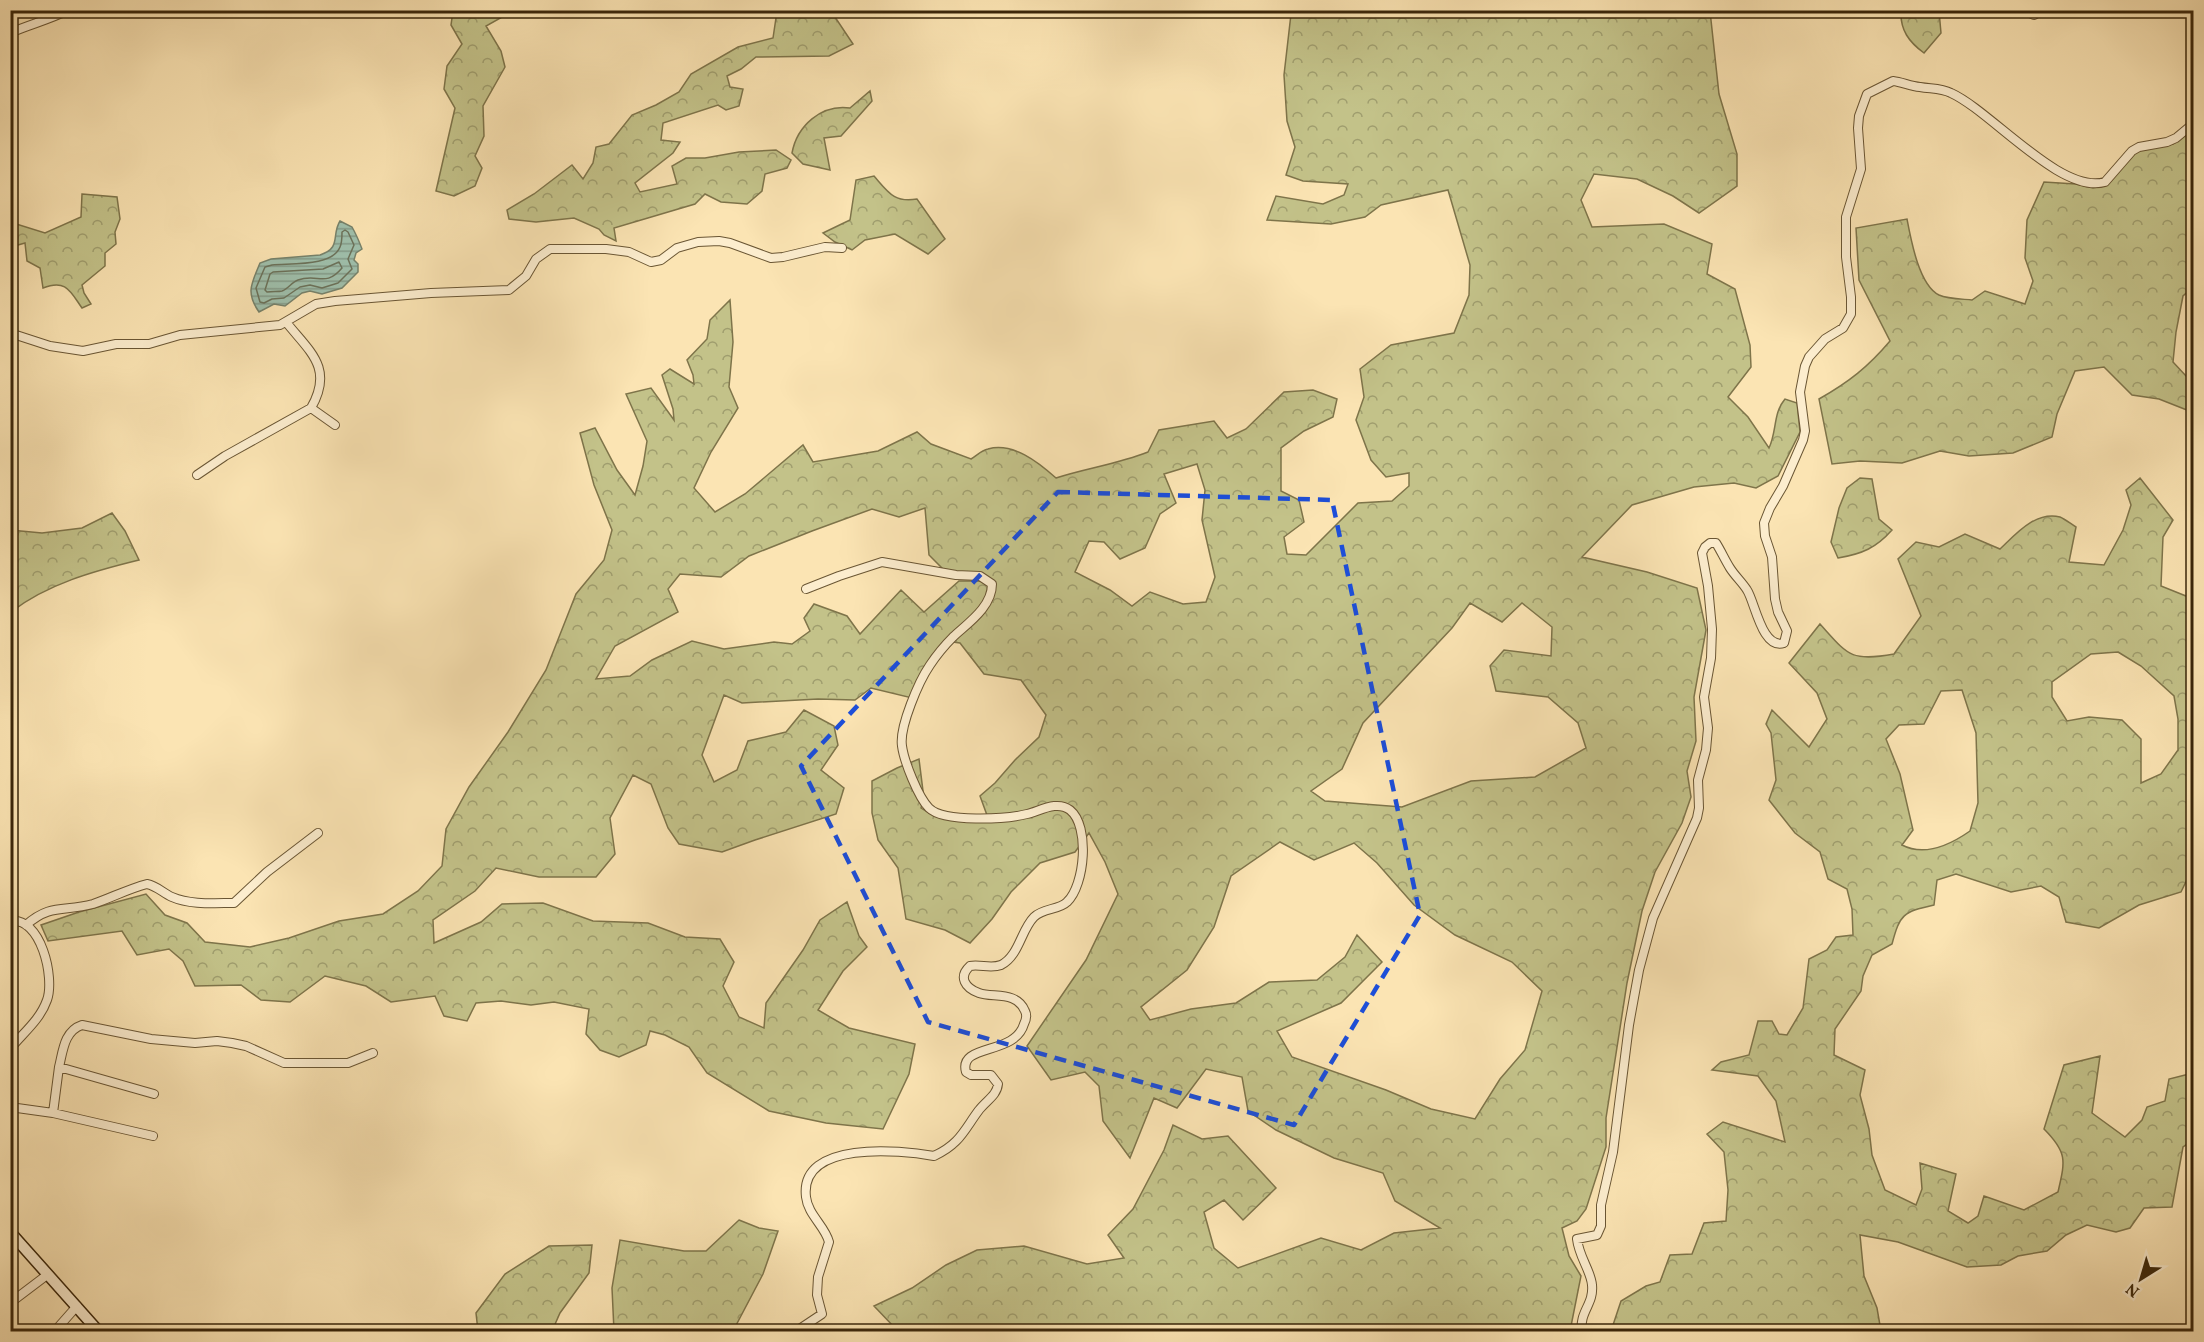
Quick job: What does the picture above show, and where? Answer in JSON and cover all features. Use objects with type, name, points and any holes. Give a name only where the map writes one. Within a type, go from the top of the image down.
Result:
[{"type":"street","points":[[10,33],[35,22],[51,19],[68,10]]},
{"type":"street","points":[[2024,10],[2034,15],[2042,10]]},
{"type":"street","points":[[1582,1332],[1580,1320],[1592,1294],[1592,1283],[1581,1258],[1577,1239],[1597,1235],[1601,1226],[1600,1205],[1613,1152],[1629,1025],[1639,970],[1653,918],[1697,818],[1699,808],[1698,780],[1706,750],[1708,728],[1704,697],[1711,658],[1712,629],[1702,553],[1710,543],[1716,543],[1729,566],[1747,589],[1767,635],[1773,643],[1779,645],[1784,643],[1787,631],[1775,599],[1772,557],[1765,536],[1764,523],[1770,508],[1784,486],[1803,440],[1805,431],[1800,392],[1805,366],[1809,357],[1825,339],[1843,328],[1851,314],[1846,257],[1846,217],[1861,169],[1858,128],[1859,116],[1867,94],[1893,81],[1919,87],[1939,88],[1952,93],[1985,114],[2016,142],[2047,164],[2077,179],[2092,183],[2104,182],[2125,158],[2139,147],[2167,142],[2176,138],[2193,123]]},
{"type":"street","points":[[10,333],[50,346],[83,351],[116,344],[149,344],[180,335],[251,329],[286,322],[316,304],[335,301],[431,292],[510,290],[526,276],[536,259],[550,249],[606,249],[629,252],[651,262],[661,260],[677,248],[698,242],[730,243],[771,258],[825,247],[842,248]]},
{"type":"street","points":[[197,475],[225,456],[311,408],[318,396],[322,377],[317,361],[286,322]]},
{"type":"street","points":[[311,408],[335,425]]},
{"type":"street","points":[[799,1332],[801,1328],[822,1314],[817,1296],[818,1276],[829,1242],[807,1204],[805,1194],[807,1181],[811,1174],[824,1161],[840,1154],[905,1151],[934,1156],[957,1142],[966,1132],[979,1110],[997,1092],[998,1084],[991,1075],[971,1076],[966,1072],[964,1066],[967,1058],[971,1054],[998,1048],[1014,1039],[1023,1030],[1026,1019],[1025,1010],[1019,1003],[1008,997],[980,994],[971,989],[965,984],[964,971],[970,966],[999,966],[1008,960],[1035,916],[1065,904],[1078,887],[1083,836],[1080,821],[1067,807],[1058,805],[1023,815],[1005,817],[964,818],[934,812],[928,808],[919,795],[902,748],[901,734],[910,707],[929,665],[985,605],[992,592],[993,584],[980,576],[956,575],[882,562],[806,589]]},
{"type":"street","points":[[26,925],[38,914],[50,909],[73,909],[147,884],[154,885],[172,897],[192,902],[234,903],[267,872],[318,833]]},
{"type":"street","points":[[10,921],[16,920],[32,930],[46,958],[49,977],[48,998],[36,1021],[10,1049]]},
{"type":"street","points":[[53,1113],[59,1067],[69,1034],[82,1025],[151,1039],[195,1043],[217,1041],[232,1043],[246,1046],[284,1063],[348,1063],[374,1053]]},
{"type":"street","points":[[59,1067],[154,1094]]},
{"type":"street","points":[[10,1107],[53,1113],[153,1136]]},
{"type":"street","points":[[10,1233],[99,1332]]},
{"type":"street","points":[[10,1303],[47,1275]]},
{"type":"street","points":[[54,1332],[77,1306]]},
{"type":"street","points":[[10,1318],[15,1332]]},
{"type":"highlighted area","points":[[1058,492],[1332,500],[1420,915],[1294,1125],[928,1022],[801,766]]},
{"type":"green space","points":[[453,11],[513,11],[486,26],[501,51],[505,67],[483,106],[484,136],[475,156],[482,168],[475,186],[454,196],[436,191],[455,108],[444,89],[447,66],[462,44],[451,25]]},
{"type":"green space","points":[[786,11],[831,11],[853,44],[829,56],[756,57],[741,69],[727,76],[730,87],[743,89],[739,106],[726,110],[718,105],[663,123],[661,140],[680,142],[673,153],[635,183],[640,192],[677,184],[672,166],[686,158],[776,150],[791,160],[787,168],[765,174],[762,191],[747,204],[721,202],[705,194],[695,204],[614,228],[616,241],[604,235],[599,229],[574,218],[536,222],[509,219],[507,210],[534,194],[572,165],[583,179],[593,163],[596,147],[609,144],[632,115],[679,92],[691,74],[738,47],[773,38],[776,18]]},
{"type":"green space","points":[[1288,11],[1710,11],[1719,94],[1737,154],[1737,186],[1699,213],[1673,196],[1637,179],[1594,174],[1581,200],[1592,227],[1664,224],[1712,244],[1707,274],[1735,289],[1750,345],[1751,367],[1728,397],[1748,417],[1769,448],[1781,404],[1785,399],[1797,403],[1800,432],[1778,476],[1756,488],[1734,483],[1694,487],[1632,505],[1582,557],[1647,572],[1697,588],[1706,630],[1694,697],[1696,741],[1687,771],[1691,797],[1682,823],[1655,872],[1642,911],[1627,983],[1606,1118],[1606,1147],[1586,1209],[1577,1221],[1562,1228],[1569,1256],[1581,1276],[1572,1331],[892,1331],[895,1328],[874,1306],[912,1288],[946,1265],[977,1250],[1024,1246],[1087,1264],[1124,1258],[1108,1235],[1133,1209],[1164,1150],[1173,1125],[1202,1139],[1228,1136],[1276,1188],[1243,1220],[1224,1200],[1204,1212],[1214,1248],[1238,1268],[1321,1238],[1361,1250],[1394,1233],[1440,1228],[1395,1201],[1383,1173],[1334,1158],[1276,1130],[1248,1111],[1242,1077],[1206,1069],[1177,1108],[1154,1098],[1130,1158],[1103,1121],[1099,1086],[1085,1072],[1051,1080],[1027,1046],[1086,960],[1118,894],[1105,862],[1089,833],[1075,852],[1040,863],[1011,892],[992,919],[970,943],[945,930],[906,919],[898,868],[878,840],[872,813],[872,781],[919,759],[924,799],[921,808],[945,819],[988,818],[980,796],[1039,737],[1046,715],[1021,680],[984,674],[960,643],[945,641],[912,698],[871,688],[855,700],[818,699],[742,703],[724,695],[702,755],[714,782],[737,770],[748,741],[786,732],[804,710],[834,726],[838,745],[821,770],[844,788],[836,814],[722,852],[679,844],[668,828],[651,784],[633,775],[610,818],[615,854],[596,877],[539,877],[496,868],[475,891],[433,920],[434,943],[481,922],[502,904],[543,903],[593,921],[648,923],[685,937],[720,939],[734,962],[723,986],[739,1017],[764,1028],[766,1003],[803,950],[820,920],[847,902],[859,936],[867,947],[843,971],[818,1010],[849,1028],[915,1044],[909,1074],[883,1129],[826,1123],[769,1111],[707,1073],[689,1047],[665,1035],[650,1031],[646,1045],[619,1057],[600,1050],[586,1034],[589,1009],[554,1002],[531,1005],[501,1001],[476,1003],[467,1021],[444,1016],[435,996],[391,1002],[366,986],[325,976],[290,1002],[261,1000],[241,985],[195,986],[183,961],[169,949],[137,955],[122,931],[48,941],[41,925],[146,894],[165,915],[187,923],[205,942],[250,947],[289,938],[339,921],[383,914],[418,891],[442,866],[446,829],[469,787],[508,732],[546,670],[576,594],[604,560],[612,530],[594,485],[580,433],[595,428],[617,470],[635,495],[647,441],[626,394],[651,388],[674,420],[673,409],[662,375],[670,369],[694,384],[687,360],[707,339],[710,320],[730,300],[733,342],[729,387],[738,408],[711,452],[694,488],[715,512],[745,494],[803,445],[813,462],[878,451],[917,432],[931,444],[971,459],[988,449],[1007,448],[1025,455],[1056,478],[1148,452],[1159,430],[1214,421],[1227,438],[1246,429],[1284,392],[1313,390],[1337,399],[1333,417],[1304,431],[1281,448],[1281,491],[1299,500],[1304,522],[1284,537],[1287,554],[1306,555],[1358,503],[1392,501],[1409,486],[1409,473],[1386,477],[1371,460],[1356,420],[1364,397],[1360,369],[1391,345],[1454,333],[1469,295],[1470,265],[1448,190],[1381,205],[1365,217],[1331,224],[1267,220],[1276,196],[1323,204],[1344,195],[1348,184],[1303,181],[1286,175],[1295,147],[1287,121],[1284,75],[1291,14]],"holes":[[[1197,464],[1205,490],[1202,520],[1215,577],[1206,602],[1183,604],[1150,592],[1132,606],[1110,590],[1075,572],[1089,541],[1104,542],[1120,559],[1145,548],[1160,514],[1176,503],[1164,474]],[[925,508],[929,555],[944,570],[982,581],[959,581],[924,612],[901,590],[860,634],[847,616],[814,604],[804,618],[810,631],[792,644],[774,642],[724,649],[692,641],[652,660],[630,676],[596,679],[615,646],[678,612],[668,589],[680,574],[721,577],[749,556],[872,509],[899,517]],[[1470,603],[1502,622],[1522,603],[1552,627],[1551,656],[1504,650],[1490,666],[1496,691],[1548,697],[1578,723],[1586,748],[1535,777],[1471,781],[1402,807],[1325,801],[1311,791],[1342,769],[1363,723],[1452,628]],[[1280,842],[1314,860],[1354,843],[1377,863],[1414,905],[1455,935],[1512,962],[1542,991],[1525,1050],[1500,1079],[1475,1119],[1431,1109],[1386,1090],[1292,1057],[1277,1031],[1341,1003],[1382,962],[1357,935],[1345,957],[1317,980],[1269,982],[1236,1003],[1191,1009],[1150,1020],[1141,1007],[1187,970],[1214,927],[1231,876]]]},
{"type":"green space","points":[[1901,11],[1939,11],[1941,33],[1924,53],[1904,30]]},
{"type":"green space","points":[[870,91],[872,101],[841,136],[824,138],[830,170],[803,164],[792,153],[799,134],[812,119],[829,110],[850,108]]},
{"type":"green space","points":[[2193,130],[2193,287],[2183,296],[2173,362],[2187,377],[2192,412],[2159,399],[2132,395],[2104,367],[2075,371],[2057,414],[2052,437],[2013,453],[1969,456],[1940,451],[1902,463],[1860,461],[1832,464],[1819,399],[1858,373],[1890,341],[1859,280],[1856,228],[1907,219],[1921,272],[1932,290],[1939,295],[1951,298],[1972,300],[1985,291],[2025,304],[2033,281],[2025,258],[2027,220],[2044,182],[2076,184],[2093,188],[2105,185],[2133,153],[2145,148],[2173,144]]},
{"type":"green space","points":[[874,176],[897,198],[917,199],[945,239],[928,254],[895,234],[865,240],[852,250],[823,233],[850,220],[856,180]]},
{"type":"green space","points":[[82,194],[117,197],[120,219],[115,232],[116,244],[105,253],[105,266],[82,285],[91,304],[82,308],[67,288],[57,285],[43,288],[40,268],[27,261],[25,243],[11,247],[10,222],[45,233],[81,217]]},
{"type":"green space","points":[[1860,478],[1872,479],[1879,519],[1892,530],[1868,549],[1838,558],[1831,542],[1839,508],[1847,488]]},
{"type":"green space","points":[[2140,478],[2173,520],[2163,537],[2161,586],[2191,598],[2193,596],[2193,867],[2181,892],[2139,905],[2099,928],[2066,922],[2059,897],[2041,886],[2011,892],[1956,874],[1937,880],[1934,905],[1915,910],[1904,916],[1892,944],[1872,955],[1863,976],[1861,991],[1835,1029],[1834,1055],[1865,1070],[1860,1095],[1869,1129],[1872,1155],[1885,1190],[1916,1205],[1922,1189],[1920,1163],[1956,1174],[1948,1211],[1968,1223],[1978,1216],[1984,1196],[2024,1210],[2058,1192],[2063,1158],[2052,1137],[2044,1129],[2064,1065],[2100,1056],[2092,1113],[2125,1137],[2142,1120],[2147,1107],[2165,1101],[2169,1079],[2193,1073],[2193,1140],[2183,1147],[2172,1207],[2144,1208],[2130,1228],[2116,1232],[2087,1225],[2066,1235],[2047,1251],[2018,1256],[2001,1265],[1967,1267],[1898,1242],[1860,1235],[1864,1276],[1877,1308],[1881,1331],[1611,1331],[1621,1301],[1646,1286],[1660,1282],[1670,1255],[1692,1254],[1704,1223],[1726,1221],[1728,1190],[1724,1152],[1707,1134],[1723,1122],[1785,1142],[1776,1101],[1758,1076],[1712,1070],[1721,1062],[1749,1055],[1758,1021],[1772,1021],[1779,1034],[1787,1035],[1803,1008],[1809,959],[1827,950],[1836,937],[1853,935],[1852,909],[1847,889],[1828,879],[1820,852],[1795,833],[1769,800],[1776,780],[1771,733],[1766,724],[1772,710],[1809,747],[1827,719],[1817,693],[1789,663],[1820,624],[1837,643],[1851,654],[1868,657],[1894,654],[1921,616],[1898,559],[1916,542],[1939,547],[1965,534],[2000,549],[2019,531],[2034,521],[2042,517],[2060,517],[2076,527],[2069,562],[2104,565],[2123,530],[2131,505],[2126,490]],"holes":[[[2118,652],[2141,666],[2174,696],[2178,719],[2178,750],[2161,774],[2141,783],[2141,739],[2122,720],[2089,717],[2067,721],[2052,697],[2052,682],[2091,654]],[[1962,690],[1976,733],[1978,803],[1970,831],[1946,845],[1928,850],[1902,845],[1913,830],[1900,774],[1886,739],[1899,725],[1924,724],[1941,691]]]},
{"type":"green space","points":[[112,513],[125,531],[139,560],[55,586],[11,612],[11,530],[42,533],[82,528]]},
{"type":"green space","points":[[739,1220],[759,1228],[778,1231],[763,1274],[733,1331],[614,1331],[612,1288],[620,1240],[684,1251],[706,1251]]},
{"type":"green space","points":[[592,1245],[589,1273],[560,1313],[552,1331],[478,1331],[476,1313],[505,1274],[549,1246]]},
{"type":"water","points":[[340,221],[352,227],[362,249],[356,253],[354,260],[358,264],[358,272],[342,288],[322,294],[310,291],[302,293],[285,306],[274,304],[259,312],[252,299],[251,288],[260,263],[271,259],[320,255],[327,252],[334,245]]}]
